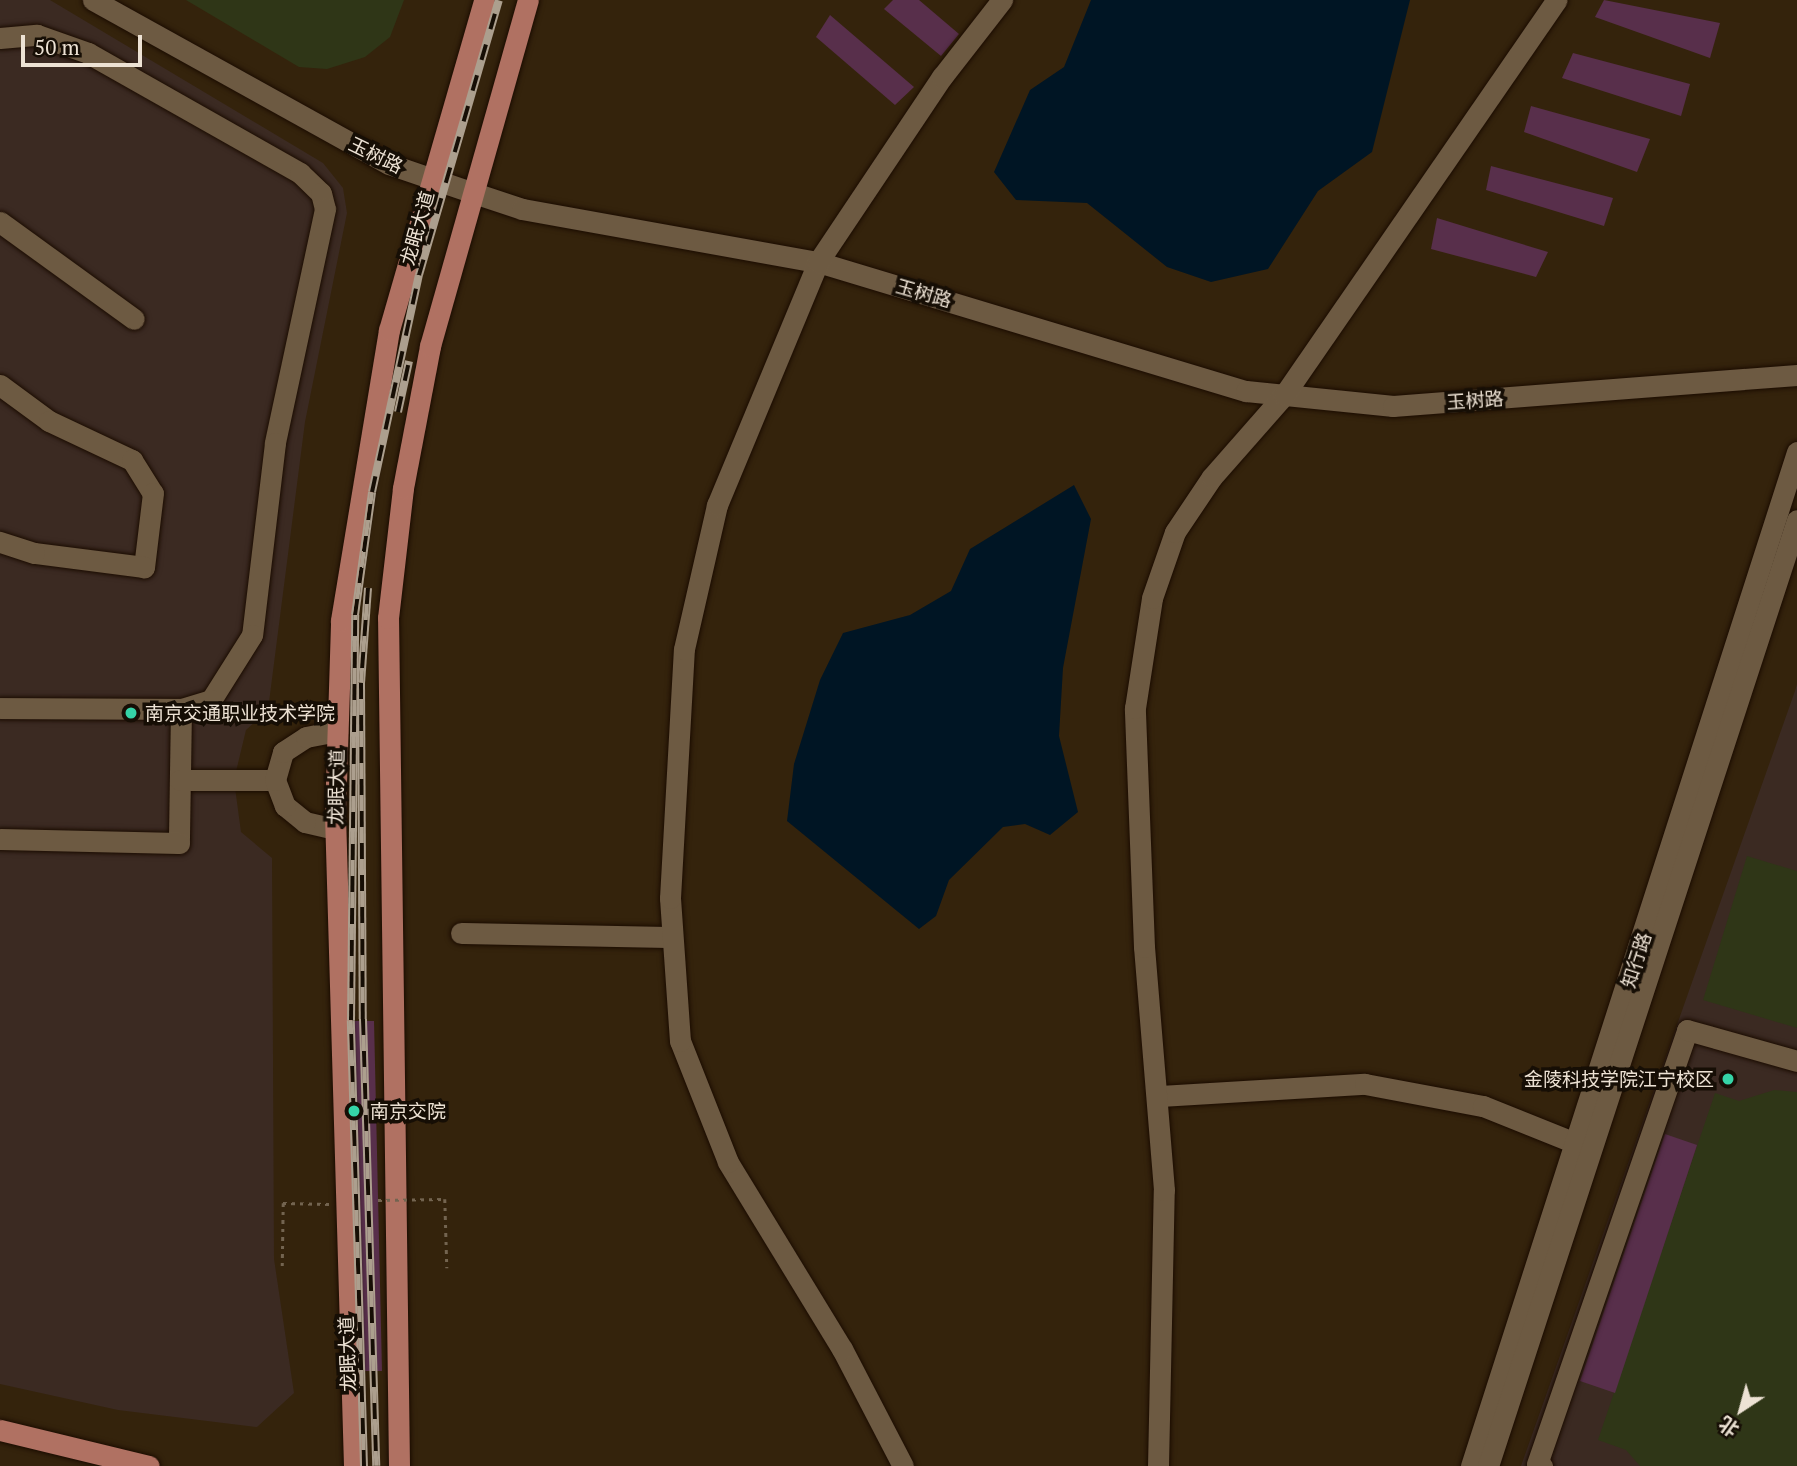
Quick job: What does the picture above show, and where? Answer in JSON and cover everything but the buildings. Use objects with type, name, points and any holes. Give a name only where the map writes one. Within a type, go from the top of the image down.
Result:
[{"type":"main road","name":"龙眠大道","points":[[354,1466],[335,829],[341,620],[360,483],[388,330],[484,0]]},
{"type":"main road","points":[[399,1466],[388,618],[403,488],[430,346],[471,192],[528,0]]},
{"type":"main road","points":[[0,1430],[149,1466]]},
{"type":"street","name":"玉树路","points":[[93,0],[389,164],[471,192],[522,209],[818,262],[1246,391],[1393,406],[1797,375]]},
{"type":"street","points":[[903,1466],[699,1102],[680,1041],[670,937],[684,649],[717,505],[818,262],[942,77],[1002,0]]},
{"type":"street","points":[[1158,1466],[1160,1096],[1144,947],[1135,708],[1152,598],[1175,532],[1212,477],[1284,395],[1557,0]]},
{"type":"street","points":[[0,38],[37,35],[89,53],[300,173],[321,193],[325,209],[275,443],[252,635],[211,700],[181,709],[0,708]]},
{"type":"street","points":[[0,222],[134,319]]},
{"type":"street","points":[[0,385],[49,421],[132,460],[153,493],[144,568],[34,553],[0,542]]},
{"type":"street","name":"知行路","points":[[1471,1466],[1578,1144],[1797,452]]},
{"type":"street","name":"知行路","points":[[1488,1466],[1797,520]]},
{"type":"street","points":[[0,839],[179,843],[181,709]]},
{"type":"street","points":[[335,829],[305,822],[285,806],[275,780],[283,752],[306,737],[337,732]]},
{"type":"street","points":[[180,780],[275,780]]},
{"type":"street","points":[[461,933],[670,937]]},
{"type":"street","points":[[1542,1466],[1537,1464],[1686,1030],[1797,1061]]},
{"type":"street","points":[[1160,1096],[1365,1084],[1483,1106],[1578,1144]]},
{"type":"path","points":[[378,1200],[445,1199],[447,1268]]},
{"type":"path","points":[[282,1266],[283,1203],[334,1204]]},
{"type":"shaded area","name":"南京交通职业技术学院","points":[[0,0],[50,0],[323,163],[343,188],[347,213],[305,422],[268,710],[246,730],[234,780],[241,832],[272,858],[274,1259],[294,1393],[257,1427],[118,1410],[0,1384]]},
{"type":"shaded area","name":"金陵科技学院江宁校区","points":[[1797,684],[1797,1466],[1521,1466],[1795,691]]},
{"type":"green space","points":[[186,0],[404,0],[390,37],[365,57],[327,69],[299,67]]},
{"type":"green space","points":[[1747,856],[1797,871],[1797,1028],[1703,1000]]},
{"type":"green space","points":[[1774,1090],[1797,1092],[1797,1466],[1640,1466],[1626,1450],[1598,1440],[1715,1093],[1739,1101]]},
{"type":"water","points":[[1091,0],[1410,0],[1372,152],[1318,191],[1268,269],[1211,282],[1167,267],[1087,203],[1016,200],[994,172],[1030,90],[1064,67]]},
{"type":"water","points":[[1074,485],[1091,519],[1063,668],[1059,736],[1078,812],[1050,835],[1025,824],[1003,827],[949,880],[936,916],[919,929],[787,821],[794,764],[820,680],[843,633],[910,615],[951,591],[970,549]]},
{"type":"railway","points":[[364,1466],[351,1020],[355,615],[372,492],[419,275],[499,0]]},
{"type":"railway","points":[[398,412],[409,361]]},
{"type":"railway","points":[[368,588],[361,683],[363,1019],[376,1466]]},
{"type":"place","name":"南京交通职业技术学院","points":[[131,713]]},
{"type":"place","name":"金陵科技学院江宁校区","points":[[1728,1079]]},
{"type":"place","name":"南京交院","points":[[354,1111]]}]
